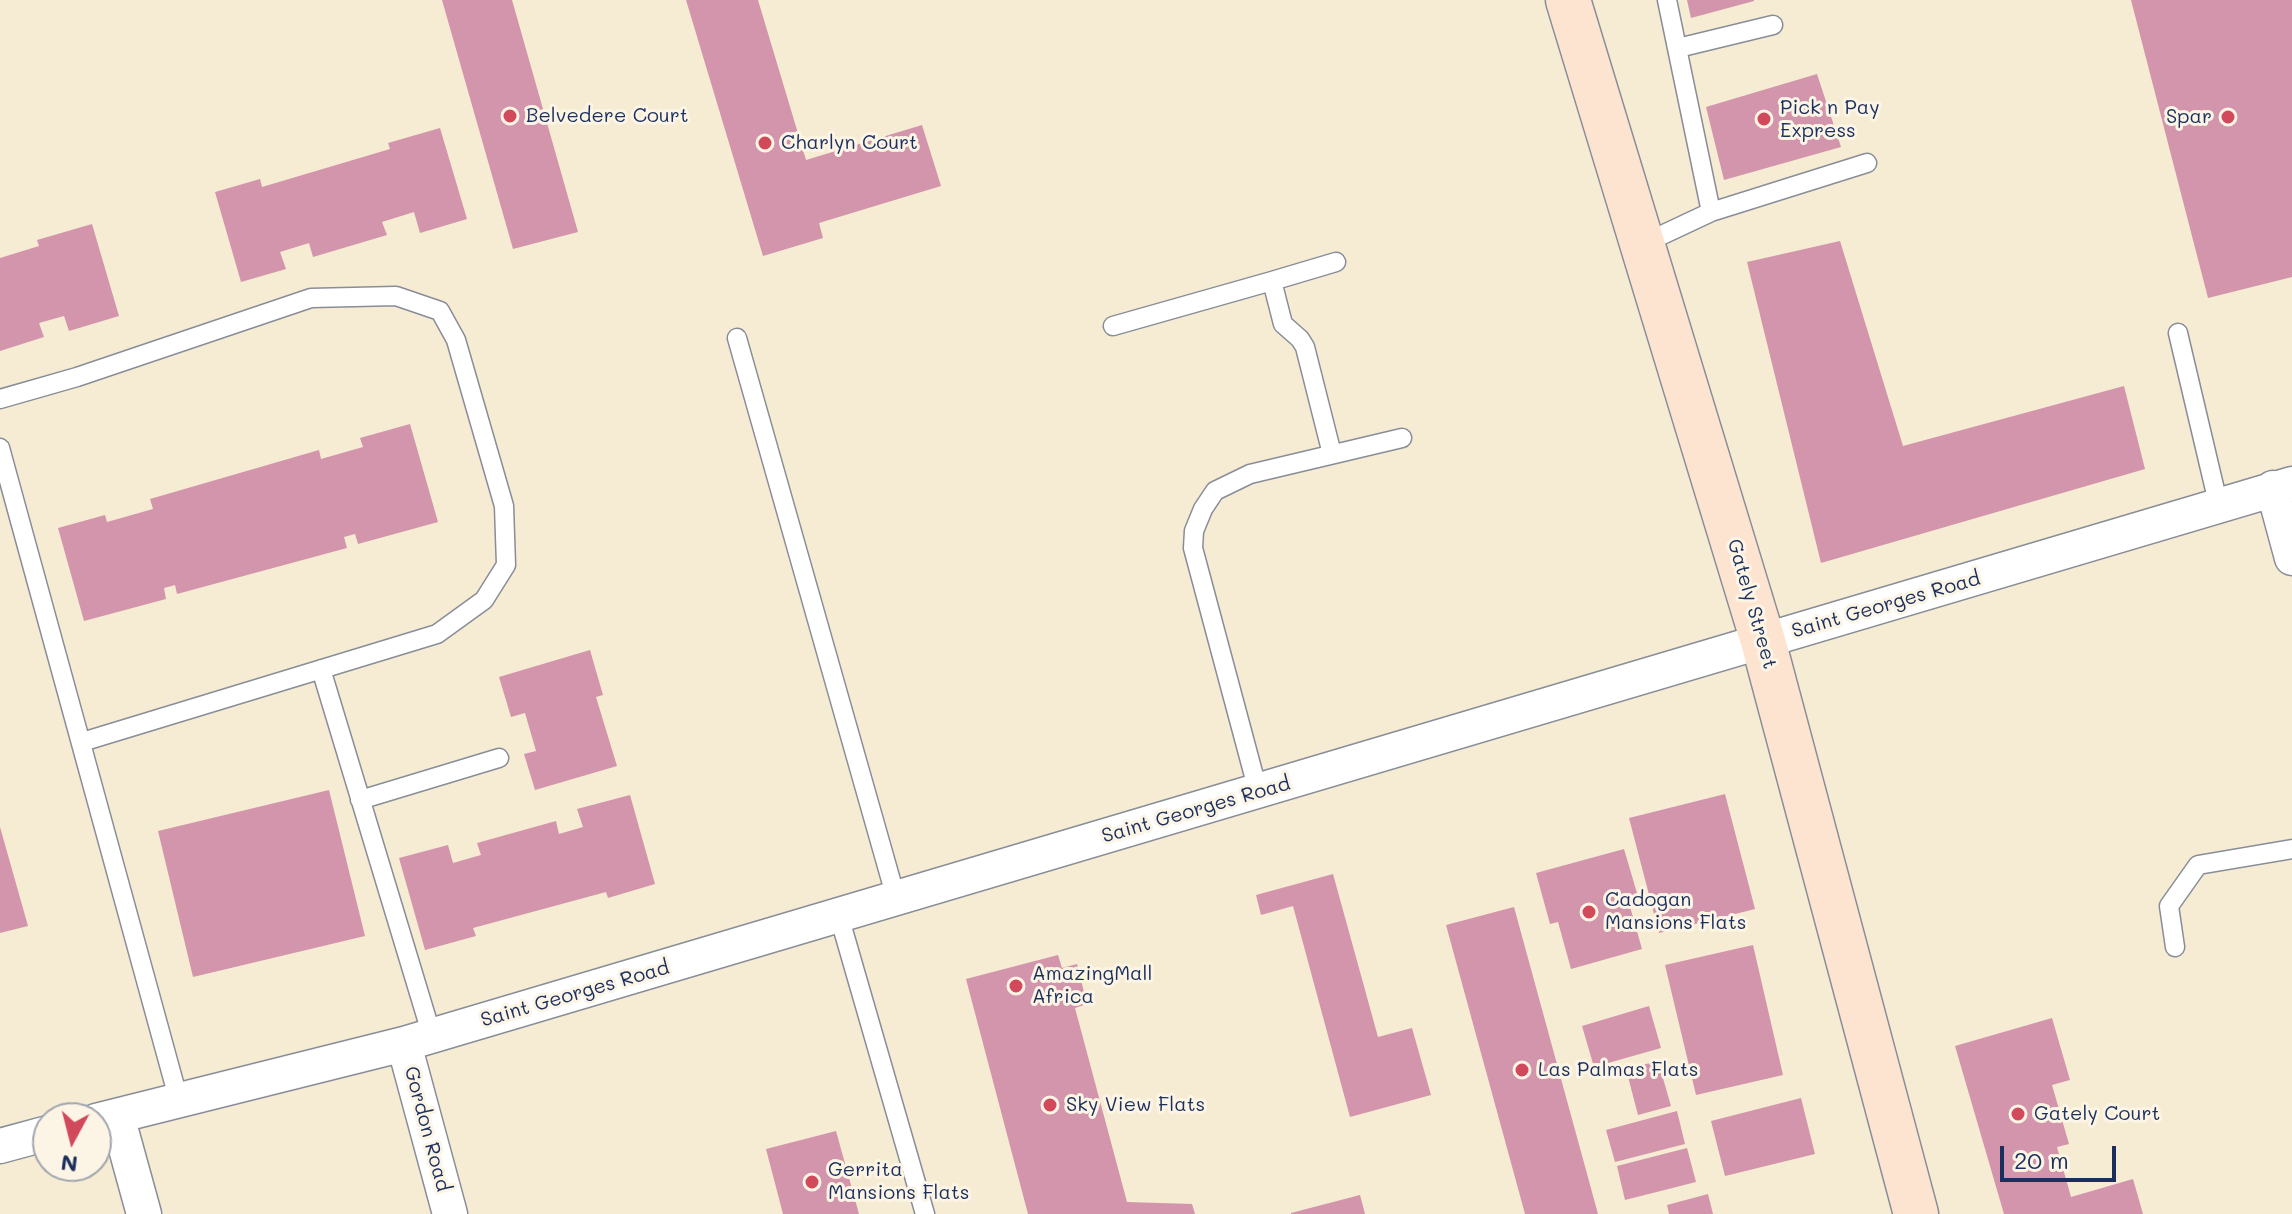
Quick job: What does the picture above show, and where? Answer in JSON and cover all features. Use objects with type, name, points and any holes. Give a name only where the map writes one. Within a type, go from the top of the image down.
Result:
[{"type":"street","name":"Gately Street","points":[[1568,0],[1645,243],[1763,641],[1916,1214]]},
{"type":"street","name":"Saint Georges Road","points":[[112,1118],[418,1040],[2282,486]]},
{"type":"street","points":[[2282,486],[2292,558]]},
{"type":"street","name":"Gordon Road","points":[[418,1040],[450,1214]]},
{"type":"street","points":[[112,1134],[144,1214]]},
{"type":"street","points":[[0,1146],[32,1137]]},
{"type":"lane","points":[[1667,0],[1711,212]]},
{"type":"lane","points":[[1678,48],[1773,25]]},
{"type":"lane","points":[[1645,243],[1711,212],[1867,163]]},
{"type":"lane","points":[[1113,326],[1336,262]]},
{"type":"lane","points":[[1272,281],[1283,324],[1305,347],[1332,454]]},
{"type":"lane","points":[[0,399],[77,377],[311,298],[396,296],[440,311],[456,340],[504,506],[506,565],[484,600],[437,634],[82,742]]},
{"type":"lane","points":[[2178,333],[2219,507]]},
{"type":"lane","points":[[737,338],[896,898]]},
{"type":"lane","points":[[1258,791],[1193,548],[1194,531],[1215,491],[1250,474],[1402,438]]},
{"type":"lane","points":[[0,448],[179,1101]]},
{"type":"lane","points":[[321,669],[360,800],[418,1040]]},
{"type":"lane","points":[[360,800],[499,758]]},
{"type":"lane","points":[[2175,947],[2169,906],[2198,865],[2292,849]]},
{"type":"lane","points":[[839,916],[925,1214]]},
{"type":"building","name":"Belvedere Court","points":[[442,0],[512,0],[578,232],[513,249]]},
{"type":"building","name":"Charlyn Court","points":[[686,0],[758,0],[806,160],[922,125],[941,186],[819,223],[823,238],[763,256]]},
{"type":"building","points":[[1687,0],[1754,0],[1754,1],[1691,18]]},
{"type":"building","points":[[2131,0],[2292,0],[2292,277],[2208,298]]},
{"type":"building","points":[[1817,74],[1841,147],[1724,180],[1706,107]]},
{"type":"building","points":[[440,128],[467,219],[420,233],[414,212],[382,222],[387,235],[313,257],[309,243],[280,252],[286,269],[241,282],[215,192],[260,179],[262,187],[390,149],[388,143]]},
{"type":"building","points":[[92,224],[119,316],[69,331],[64,316],[39,323],[44,337],[0,351],[0,258],[39,246],[37,240]]},
{"type":"building","points":[[1840,241],[1903,446],[2124,386],[2145,469],[1821,563],[1747,262]]},
{"type":"building","points":[[410,424],[438,522],[358,544],[355,534],[344,537],[347,548],[177,594],[175,585],[164,588],[166,599],[84,621],[58,528],[105,515],[107,522],[153,509],[150,499],[319,450],[321,459],[363,447],[360,438]]},
{"type":"building","points":[[590,650],[603,695],[596,697],[617,766],[535,790],[524,754],[536,751],[525,713],[511,717],[499,677]]},
{"type":"building","points":[[329,790],[365,936],[193,977],[158,831]]},
{"type":"building","points":[[1725,794],[1755,909],[1659,933],[1629,818]]},
{"type":"building","points":[[630,795],[655,884],[608,898],[606,892],[473,928],[476,936],[425,950],[399,858],[448,845],[453,863],[481,855],[477,843],[556,821],[559,834],[583,827],[577,809]]},
{"type":"building","points":[[0,827],[28,926],[0,933]]},
{"type":"building","name":"Cadogan Mansions Flats","points":[[1624,849],[1639,900],[1629,903],[1642,949],[1571,969],[1558,922],[1550,924],[1536,873]]},
{"type":"building","points":[[1333,874],[1378,1037],[1412,1028],[1431,1095],[1350,1117],[1293,906],[1261,915],[1256,895]]},
{"type":"building","name":"Las Palmas Flats","points":[[1514,907],[1598,1214],[1525,1214],[1446,925]]},
{"type":"building","points":[[1753,945],[1783,1075],[1696,1095],[1665,965]]},
{"type":"building","name":"Sky View Flats","points":[[1058,955],[1062,968],[1077,964],[1087,1004],[1075,1008],[1127,1202],[1192,1204],[1195,1214],[1028,1214],[966,979]]},
{"type":"building","points":[[1649,1006],[1661,1048],[1594,1067],[1582,1026]]},
{"type":"building","name":"Gately Court","points":[[2052,1018],[2070,1080],[2052,1085],[2069,1144],[2057,1147],[2071,1197],[2133,1179],[2143,1214],[2004,1214],[1955,1046]]},
{"type":"building","points":[[1658,1061],[1671,1106],[1638,1115],[1626,1069]]},
{"type":"building","points":[[1801,1098],[1815,1154],[1725,1176],[1711,1121]]},
{"type":"building","points":[[1677,1111],[1685,1144],[1615,1162],[1606,1130]]},
{"type":"building","name":"Gerrita Mansions Flats","points":[[836,1131],[859,1214],[783,1214],[766,1149]]},
{"type":"building","points":[[1687,1148],[1696,1182],[1625,1200],[1617,1166]]},
{"type":"building","points":[[1708,1194],[1713,1214],[1669,1214],[1667,1205]]},
{"type":"building","points":[[1360,1195],[1365,1214],[1291,1214],[1291,1213]]},
{"type":"place","name":"Belvedere Court","points":[[510,116]]},
{"type":"place","name":"Spar","points":[[2228,117]]},
{"type":"place","name":"Pick n Pay Express","points":[[1764,119]]},
{"type":"place","name":"Charlyn Court","points":[[765,143]]},
{"type":"place","name":"Cadogan Mansions Flats","points":[[1589,912]]},
{"type":"place","name":"AmazingMall Africa","points":[[1016,986]]},
{"type":"place","name":"Las Palmas Flats","points":[[1522,1070]]},
{"type":"place","name":"Sky View Flats","points":[[1050,1105]]},
{"type":"place","name":"Gately Court","points":[[2018,1114]]},
{"type":"place","name":"Gerrita Mansions Flats","points":[[812,1182]]}]
